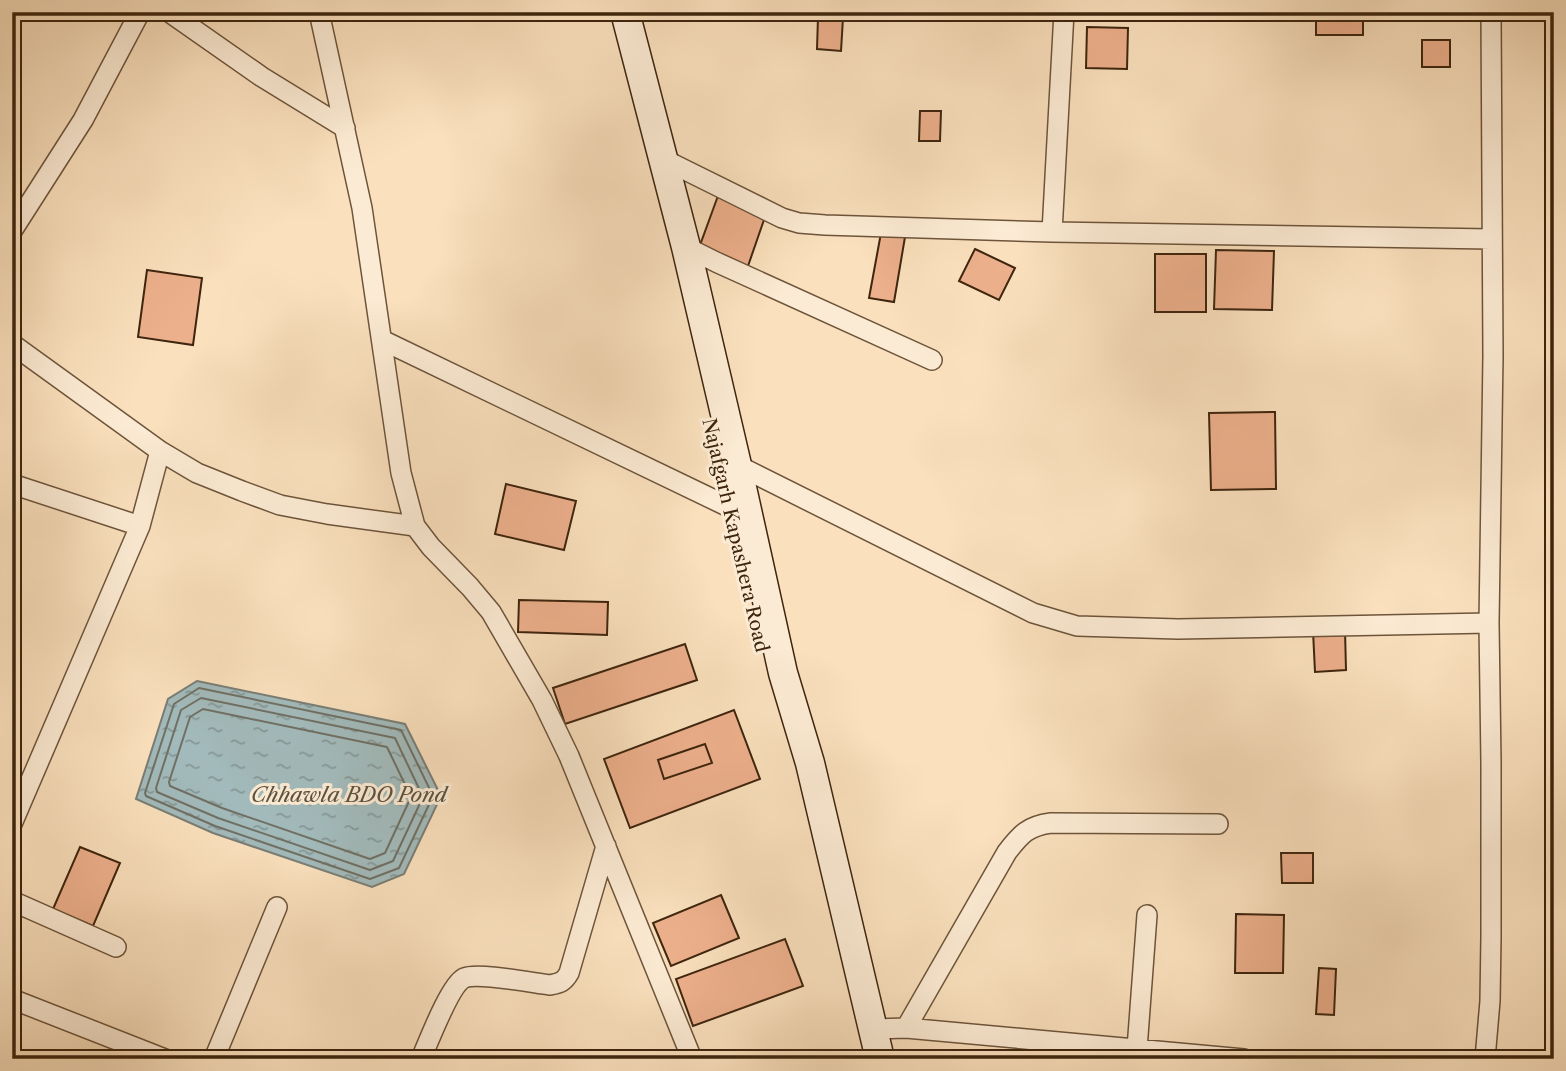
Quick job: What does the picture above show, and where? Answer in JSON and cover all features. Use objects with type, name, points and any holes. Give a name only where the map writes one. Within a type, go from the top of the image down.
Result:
[{"type":"main road","name":"Najafgarh Kapashera Road","points":[[607,12],[647,155],[771,688],[814,851],[862,1059]]},
{"type":"main road","points":[[625,12],[665,160],[783,673],[810,763],[880,1059]]},
{"type":"street","points":[[12,231],[83,120],[140,12]]},
{"type":"street","points":[[169,12],[262,77],[345,128]]},
{"type":"street","points":[[319,12],[362,208],[401,473],[415,526],[491,612],[542,699],[569,756],[692,1059]]},
{"type":"street","points":[[1052,232],[1064,12]]},
{"type":"street","points":[[1485,1059],[1490,1012],[1491,937],[1491,12]]},
{"type":"street","points":[[665,160],[782,218],[799,223],[1052,232],[1491,239]]},
{"type":"street","points":[[686,247],[932,360]]},
{"type":"street","points":[[382,340],[729,508]]},
{"type":"street","points":[[12,344],[160,451],[197,473],[280,505],[415,526]]},
{"type":"street","points":[[12,824],[140,526],[160,451]]},
{"type":"street","points":[[737,465],[1033,613],[1077,626],[1191,629],[1489,623]]},
{"type":"street","points":[[12,484],[140,526]]},
{"type":"street","points":[[906,1028],[1007,852],[1031,827],[1051,823],[1218,824]]},
{"type":"street","points":[[421,1059],[446,1004],[458,983],[465,978],[477,976],[550,985],[565,979],[606,846]]},
{"type":"street","points":[[12,901],[116,947]]},
{"type":"street","points":[[214,1059],[277,907]]},
{"type":"street","points":[[1137,1049],[1147,915]]},
{"type":"street","points":[[12,999],[165,1059]]},
{"type":"street","points":[[874,1029],[906,1028],[1244,1059]]},
{"type":"water","name":"Chhawla BDO Pond","points":[[197,681],[405,724],[441,796],[404,874],[372,887],[213,833],[136,799],[168,699]]},
{"type":"building","points":[[1316,12],[1363,12],[1363,35],[1316,35]]},
{"type":"building","points":[[818,17],[843,18],[841,51],[817,49]]},
{"type":"building","points":[[1087,27],[1128,28],[1127,69],[1086,68]]},
{"type":"building","points":[[1422,40],[1450,40],[1450,67],[1422,67]]},
{"type":"building","points":[[920,111],[941,111],[940,141],[919,141]]},
{"type":"building","points":[[719,193],[766,214],[748,266],[699,248]]},
{"type":"building","points":[[881,233],[905,237],[894,302],[869,298]]},
{"type":"building","points":[[975,249],[1015,268],[999,300],[959,281]]},
{"type":"building","points":[[1216,250],[1274,251],[1272,310],[1214,309]]},
{"type":"building","points":[[1155,254],[1206,254],[1206,312],[1155,312]]},
{"type":"building","points":[[147,270],[202,278],[193,345],[138,337]]},
{"type":"building","points":[[1275,412],[1276,489],[1211,490],[1209,413]]},
{"type":"building","points":[[506,484],[576,501],[564,550],[495,534]]},
{"type":"building","points":[[519,600],[608,602],[607,635],[518,632]]},
{"type":"building","points":[[1345,630],[1346,670],[1315,672],[1313,631]]},
{"type":"building","points":[[685,644],[697,680],[565,724],[553,688]]},
{"type":"building","points":[[734,710],[760,779],[630,828],[604,759]]},
{"type":"building","points":[[705,744],[712,763],[664,779],[658,760]]},
{"type":"building","points":[[80,847],[120,863],[93,926],[53,909]]},
{"type":"building","points":[[1281,853],[1313,853],[1313,883],[1282,883]]},
{"type":"building","points":[[721,895],[739,938],[671,966],[653,923]]},
{"type":"building","points":[[1236,914],[1284,915],[1283,973],[1235,973]]},
{"type":"building","points":[[785,939],[803,986],[693,1026],[676,979]]},
{"type":"building","points":[[1319,968],[1336,969],[1334,1015],[1316,1014]]}]
